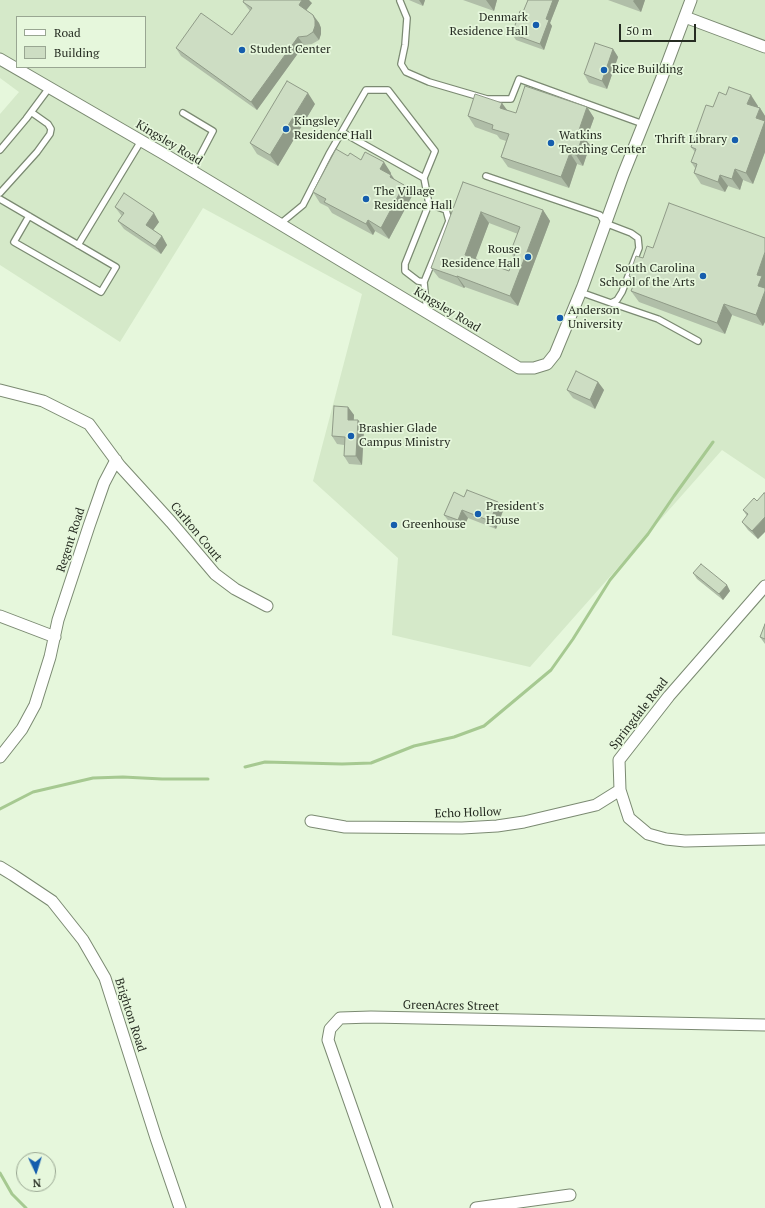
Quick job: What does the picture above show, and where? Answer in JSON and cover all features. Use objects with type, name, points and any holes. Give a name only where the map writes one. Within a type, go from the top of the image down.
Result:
[{"type":"street","name":"Kingsley Road","points":[[0,59],[192,171],[519,368],[534,368],[547,364],[555,354],[691,0]]},
{"type":"street","points":[[685,17],[765,47]]},
{"type":"street","points":[[0,390],[43,401],[89,424],[116,460]]},
{"type":"street","name":"Carlton Court","points":[[116,460],[215,574],[235,589],[267,606]]},
{"type":"street","name":"Regent Road","points":[[0,757],[22,729],[35,706],[50,657],[58,620],[104,483],[116,460]]},
{"type":"street","name":"Springdale Road","points":[[763,592],[668,696],[619,760],[620,790],[629,818],[648,834],[666,839],[685,841],[765,839]]},
{"type":"street","points":[[0,616],[55,638]]},
{"type":"street","name":"Echo Hollow","points":[[311,821],[345,827],[462,828],[497,826],[524,822],[596,805],[620,790]]},
{"type":"street","name":"Brighton Road","points":[[0,867],[52,901],[83,940],[105,978],[180,1208]]},
{"type":"street","name":"GreenAcres Street","points":[[387,1208],[328,1040],[330,1029],[340,1018],[371,1017],[765,1025]]},
{"type":"street","points":[[476,1208],[570,1195]]},
{"type":"lane","points":[[400,1],[407,18],[408,25],[401,64],[406,72],[429,82],[487,99],[511,99],[519,79],[644,124]]},
{"type":"lane","points":[[0,150],[49,88]]},
{"type":"lane","points":[[280,224],[303,205],[329,154],[366,90],[388,90],[435,151],[424,178],[429,204],[405,264],[405,272],[418,281],[424,282]]},
{"type":"lane","points":[[0,193],[37,152],[50,134],[51,129],[48,124],[31,112]]},
{"type":"lane","points":[[183,113],[213,132],[192,171]]},
{"type":"lane","points":[[342,132],[424,178]]},
{"type":"lane","points":[[78,245],[141,141]]},
{"type":"lane","points":[[486,176],[600,215],[606,223],[631,233],[638,238],[639,248],[622,292],[617,300],[611,303]]},
{"type":"lane","points":[[0,199],[29,216],[78,245],[116,267],[101,292],[14,242],[29,216]]},
{"type":"lane","points":[[427,313],[424,282],[449,221],[446,210],[429,204]]},
{"type":"lane","points":[[580,292],[658,319],[698,341]]},
{"type":"shaded area","name":"Anderson University","points":[[0,0],[765,0],[765,479],[722,450],[530,667],[392,635],[398,558],[313,481],[362,294],[203,208],[120,342],[0,265],[0,114],[19,92],[0,78]]},
{"type":"building","name":"Student Center","points":[[244,0],[302,0],[299,5],[313,15],[315,20],[313,32],[307,36],[298,37],[251,102],[176,48],[201,13],[232,35],[252,8],[243,2]]},
{"type":"building","name":"Denmark Residence Hall","points":[[528,0],[553,0],[546,19],[549,20],[540,44],[512,34],[520,11],[523,12]]},
{"type":"building","points":[[595,43],[613,49],[602,81],[584,74]]},
{"type":"building","points":[[287,81],[308,93],[270,155],[250,143]]},
{"type":"building","name":"Watkins Teaching Center","points":[[525,86],[587,107],[578,133],[583,135],[576,155],[570,153],[561,177],[501,157],[509,134],[492,129],[493,125],[468,116],[475,94],[502,103],[500,108],[516,113]]},
{"type":"building","name":"Thrift Library","points":[[729,87],[751,95],[747,104],[760,108],[756,118],[765,121],[746,173],[735,169],[732,179],[720,175],[718,182],[694,173],[697,164],[691,162],[696,149],[691,147],[706,105],[713,107],[719,92],[726,95]]},
{"type":"building","name":"The Village Residence Hall","points":[[336,149],[348,156],[350,153],[361,160],[365,152],[384,162],[380,169],[404,185],[381,228],[368,220],[366,224],[324,202],[326,199],[313,192]]},
{"type":"building","points":[[463,182],[543,210],[510,296],[431,268]],"holes":[[[481,212],[520,227],[510,253],[515,254],[509,271],[465,255]]]},
{"type":"building","points":[[124,193],[154,213],[146,225],[162,236],[155,246],[118,221],[124,213],[115,207]]},
{"type":"building","name":"South Carolina School of the Arts","points":[[669,203],[765,238],[765,252],[757,275],[762,276],[758,286],[765,288],[765,291],[756,315],[724,304],[717,323],[631,291],[636,279],[629,276],[636,256],[643,258],[647,246],[653,248]]},
{"type":"building","points":[[576,371],[598,382],[590,400],[567,390]]},
{"type":"building","points":[[334,406],[348,407],[348,420],[358,420],[356,456],[344,456],[345,437],[332,436]]},
{"type":"building","points":[[467,490],[498,502],[490,521],[462,510],[458,520],[444,515],[454,492],[464,497]]},
{"type":"building","points":[[764,493],[765,517],[752,531],[742,522],[748,514],[743,510],[754,498],[757,501]]},
{"type":"building","points":[[701,564],[727,585],[719,594],[693,573]]},
{"type":"building","points":[[765,624],[765,639],[760,637]]},
{"type":"waterway","points":[[245,767],[265,762],[342,764],[371,763],[414,746],[454,737],[484,726],[551,670],[573,639],[610,580],[648,534],[713,442]]},
{"type":"waterway","points":[[0,809],[33,792],[93,778],[123,777],[208,779]]},
{"type":"waterway","points":[[0,1173],[12,1194],[26,1208]]},
{"type":"place","name":"Denmark Residence Hall","points":[[536,25]]},
{"type":"place","name":"Student Center","points":[[242,50]]},
{"type":"place","name":"Rice Building","points":[[604,70]]},
{"type":"place","name":"Kingsley Residence Hall","points":[[286,129]]},
{"type":"place","name":"Thrift Library","points":[[735,140]]},
{"type":"place","name":"Watkins Teaching Center","points":[[551,143]]},
{"type":"place","name":"The Village Residence Hall","points":[[366,199]]},
{"type":"place","name":"Rouse Residence Hall","points":[[528,257]]},
{"type":"place","name":"South Carolina School of the Arts","points":[[703,276]]},
{"type":"place","name":"Anderson University","points":[[560,318]]},
{"type":"place","name":"Brashier Glade Campus Ministry","points":[[351,436]]},
{"type":"place","name":"President's House","points":[[478,514]]},
{"type":"place","name":"Greenhouse","points":[[394,525]]}]
